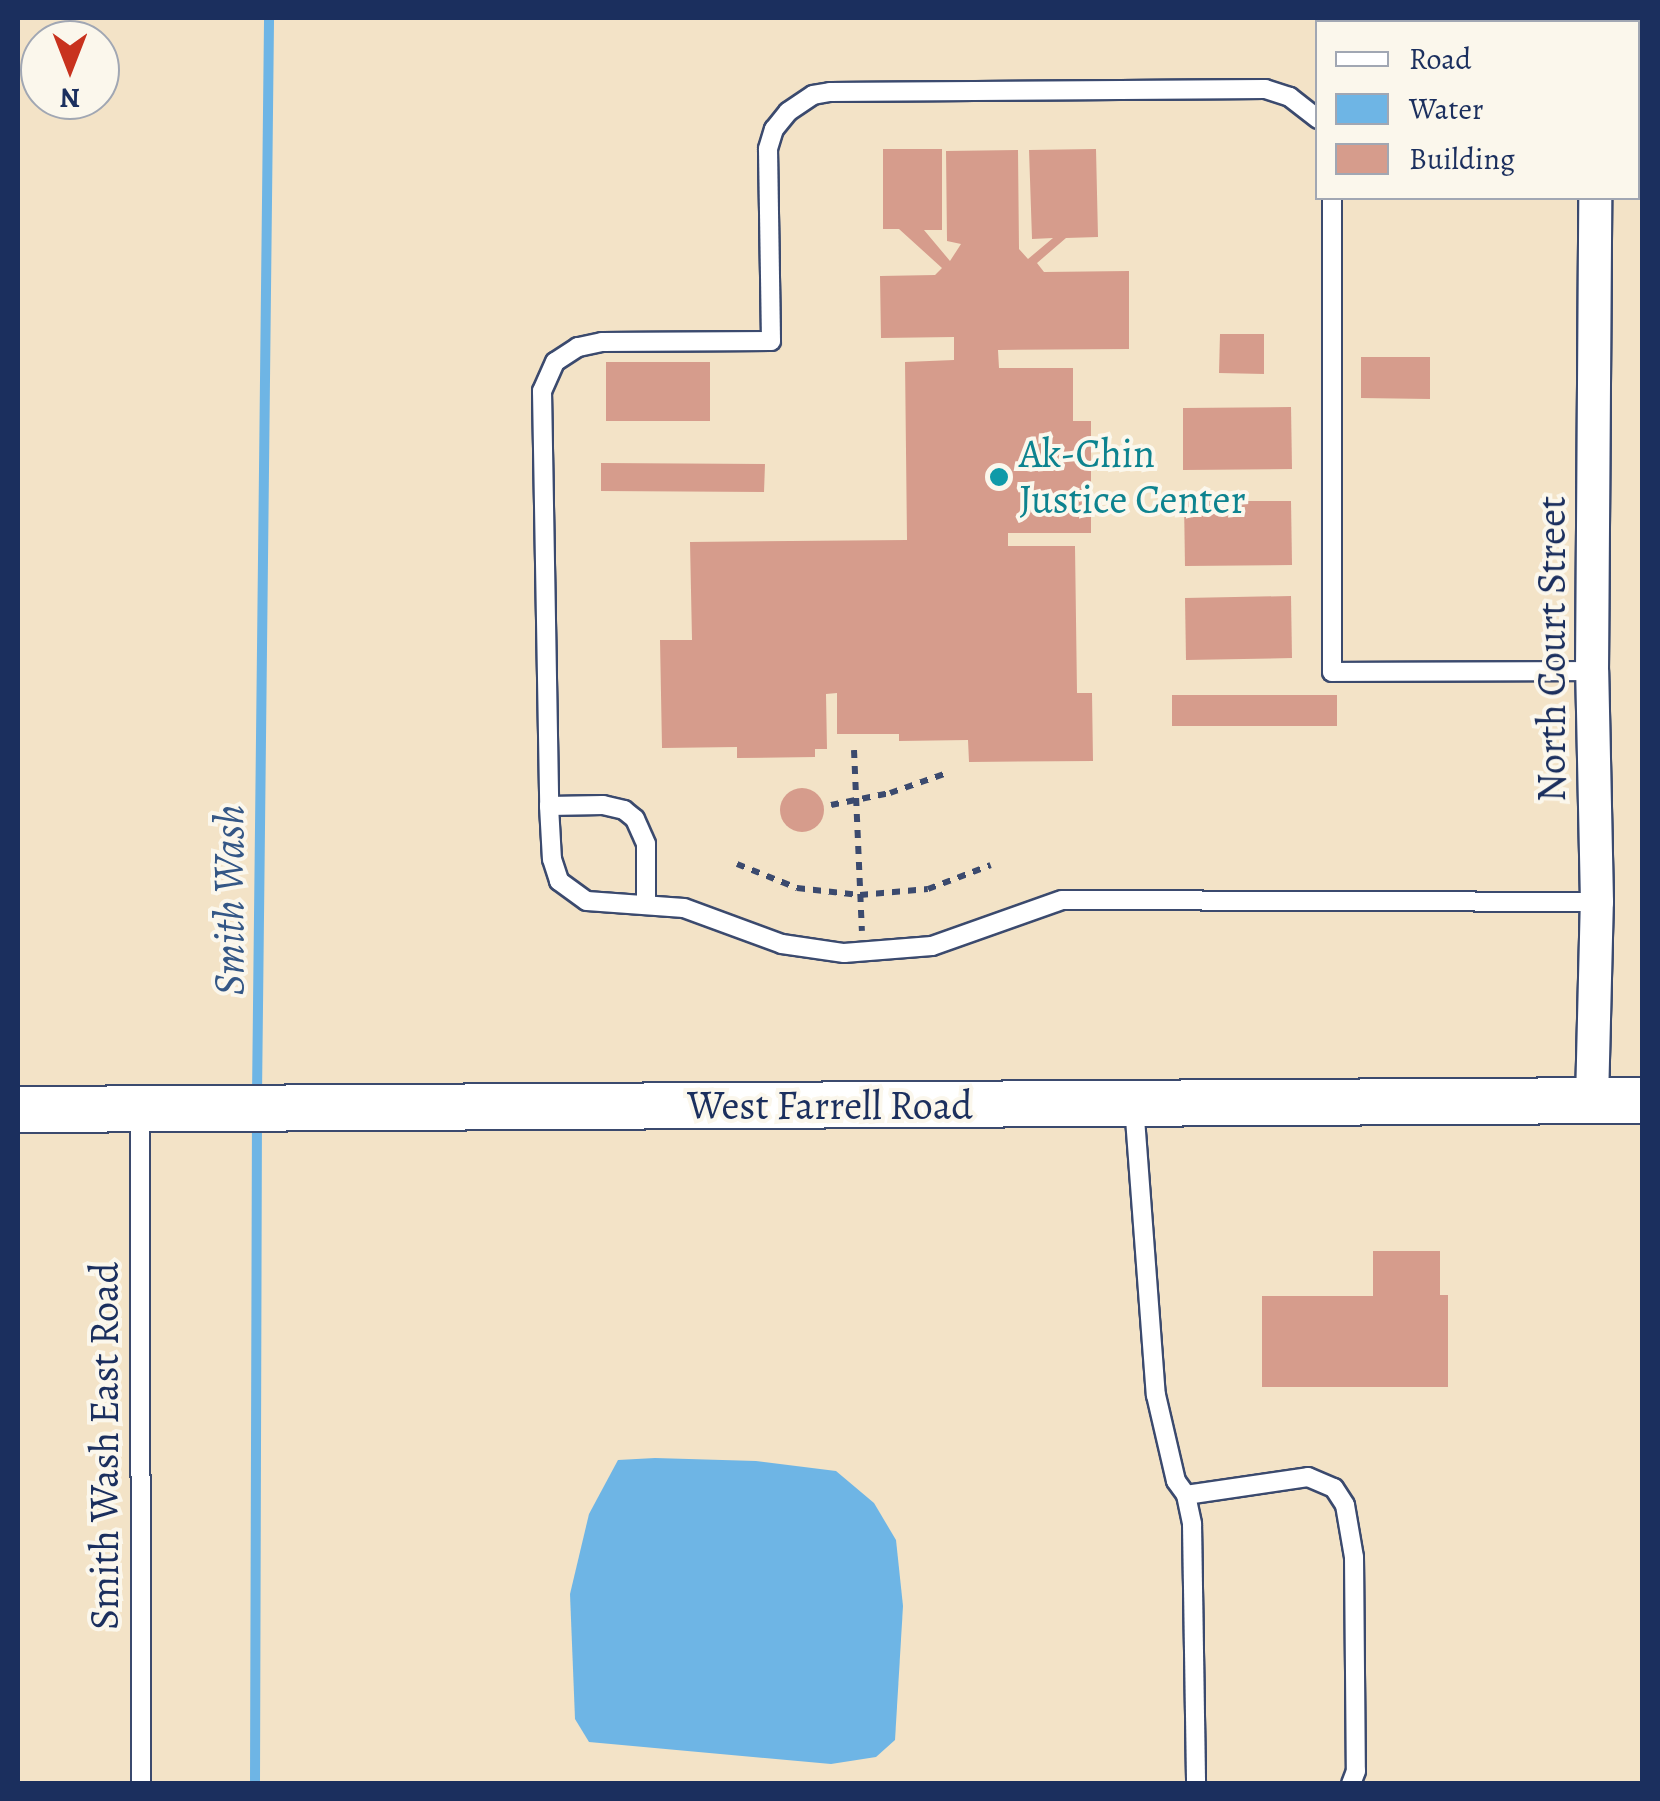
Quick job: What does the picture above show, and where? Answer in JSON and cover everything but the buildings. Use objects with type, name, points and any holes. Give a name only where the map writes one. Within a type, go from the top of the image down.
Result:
[{"type":"street","name":"North Court Street","points":[[1592,1100],[1597,902],[1592,671],[1595,200]]},
{"type":"street","name":"West Farrell Road","points":[[18,1109],[1642,1100]]},
{"type":"lane","points":[[1315,117],[1290,97],[1265,89],[830,92],[797,103],[774,129],[768,149],[771,340],[578,346],[555,362],[542,391],[549,806],[552,859],[559,881],[570,893],[587,901],[684,908],[782,944],[862,952],[932,946],[1062,900],[1597,902]]},
{"type":"lane","points":[[1332,200],[1332,672],[1592,671]]},
{"type":"lane","points":[[549,806],[603,804],[624,810],[635,819],[646,844],[646,904]]},
{"type":"lane","points":[[1134,1105],[1156,1396],[1176,1482],[1186,1495],[1192,1524],[1196,1784]]},
{"type":"lane","name":"Smith Wash East Road","points":[[140,1109],[141,1784]]},
{"type":"lane","points":[[1186,1495],[1308,1477],[1334,1488],[1345,1505],[1354,1557],[1356,1771],[1351,1784]]},
{"type":"path","points":[[854,750],[862,952]]},
{"type":"path","points":[[831,805],[947,774]]},
{"type":"path","points":[[736,864],[797,888],[860,896],[928,889],[991,865]]},
{"type":"water","points":[[618,1460],[756,1461],[836,1471],[874,1503],[896,1540],[903,1606],[895,1740],[876,1757],[831,1764],[589,1742],[575,1719],[570,1594],[589,1514]]},
{"type":"waterway","name":"Smith Wash","points":[[257,1096],[269,18]]},
{"type":"waterway","name":"Smith Wash","points":[[255,1784],[257,1118]]},
{"type":"place","name":"Ak-Chin Justice Center","points":[[999,477]]}]
